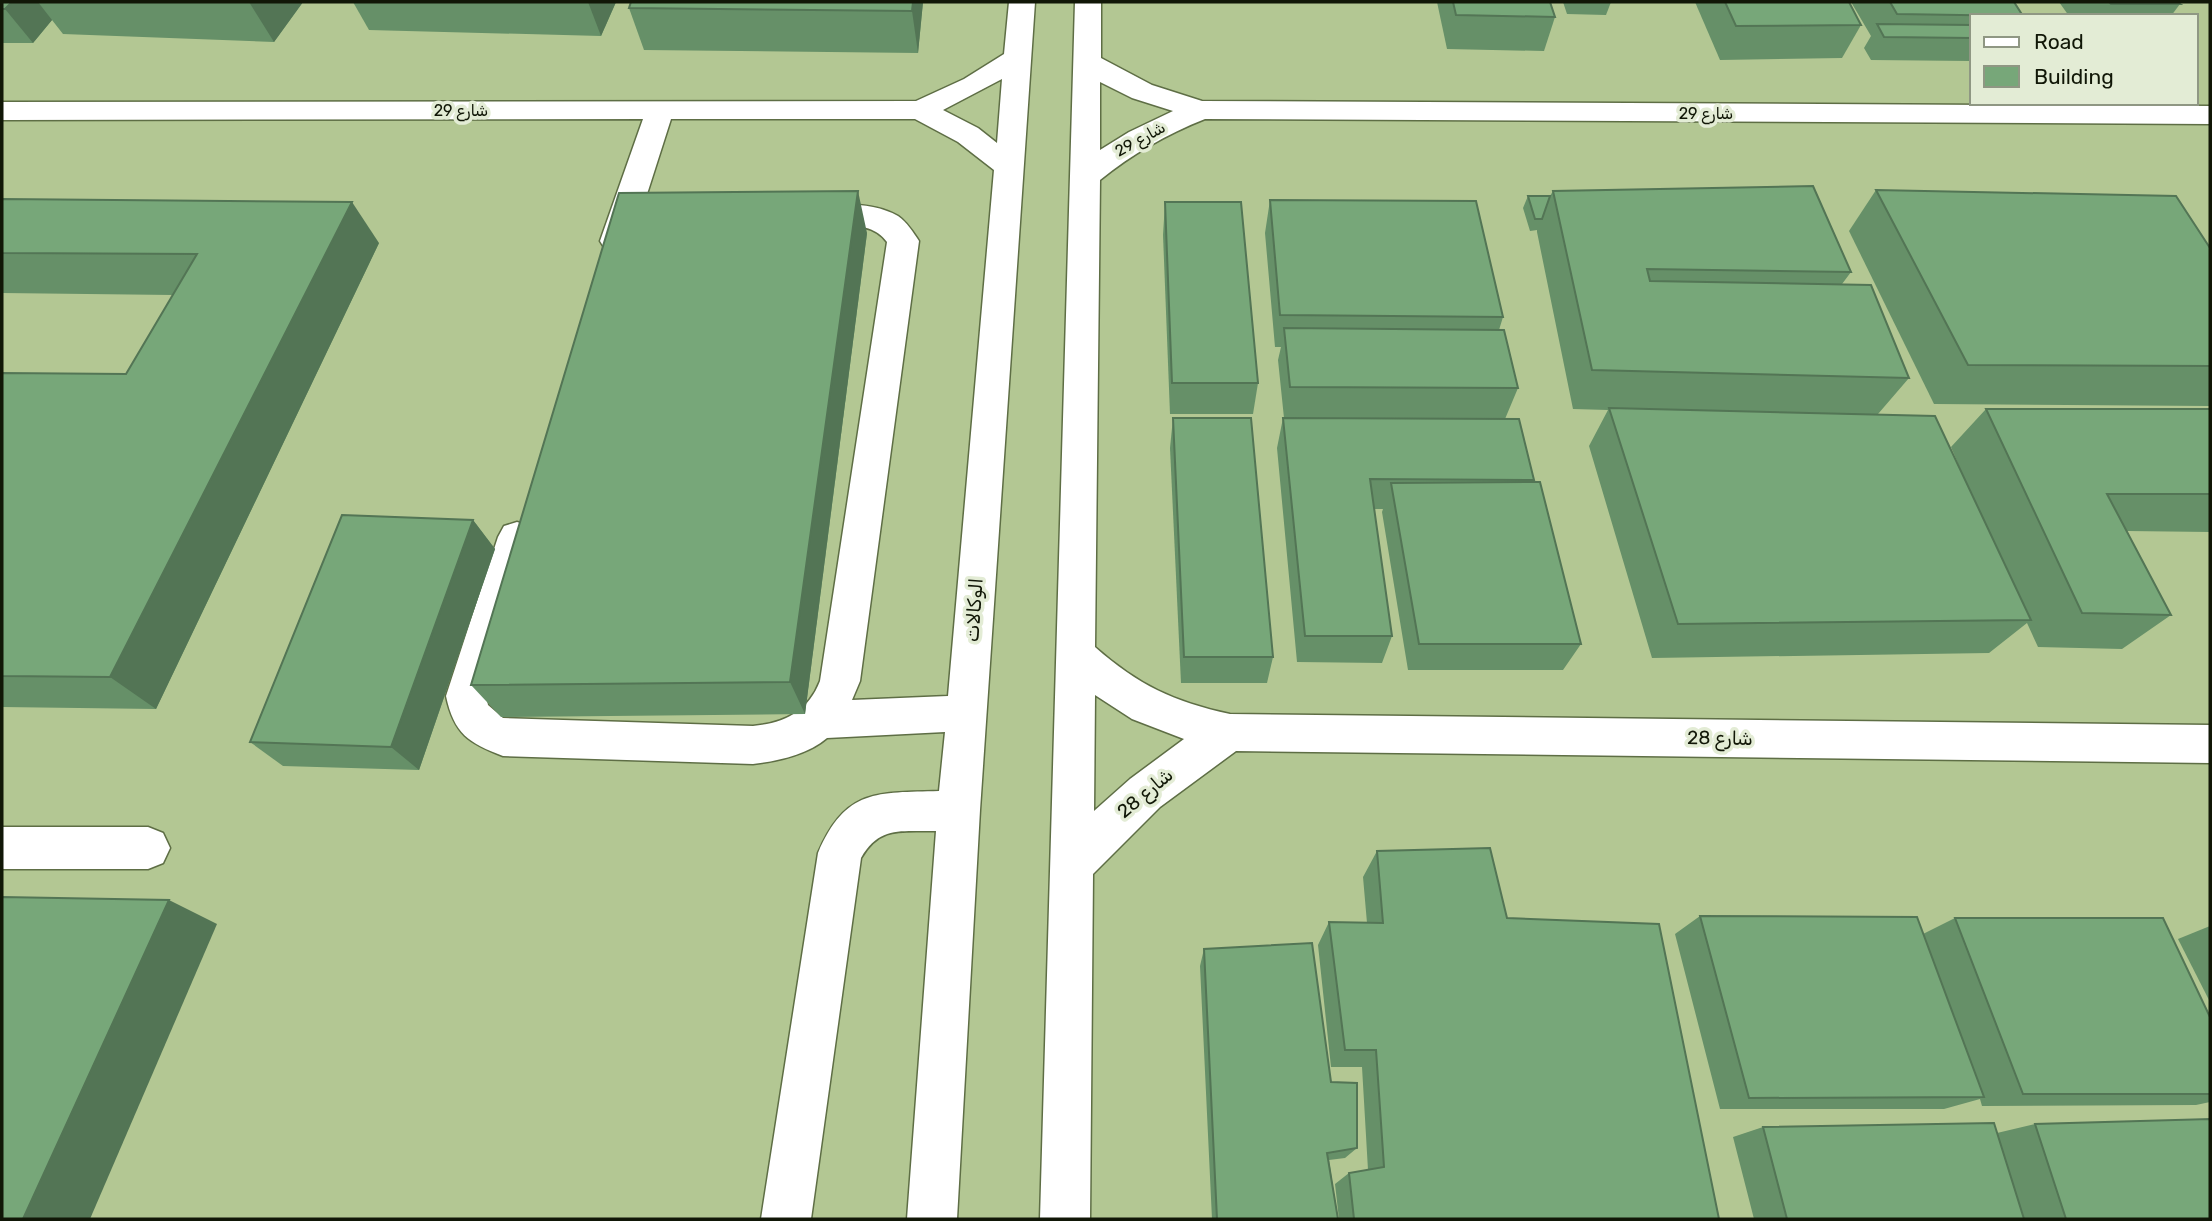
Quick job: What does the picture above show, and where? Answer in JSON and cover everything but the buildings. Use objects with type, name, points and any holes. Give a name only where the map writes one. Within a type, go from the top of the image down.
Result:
[{"type":"street","name":"الوكالات","points":[[932,1219],[966,713],[1022,2]]},
{"type":"street","points":[[1065,1219],[1088,2]]},
{"type":"street","name":"شارع 29","points":[[2,111],[920,110],[974,85],[1018,57]]},
{"type":"street","name":"شارع 29","points":[[1087,61],[1109,77],[1137,91],[1202,110],[2210,115]]},
{"type":"street","points":[[606,271],[660,110]]},
{"type":"street","name":"شارع 29","points":[[920,110],[968,135],[1009,167]]},
{"type":"street","name":"شارع 29","points":[[1083,178],[1136,138],[1202,110]]},
{"type":"street","points":[[527,509],[466,696],[468,710],[475,722],[487,732],[503,737],[753,745],[778,743],[801,733],[820,720],[834,701],[840,681],[903,241],[891,225],[867,217],[786,217]]},
{"type":"street","points":[[623,218],[664,218]]},
{"type":"street","name":"شارع 28","points":[[1075,653],[1106,682],[1142,706],[1185,723],[1230,732],[2210,744]]},
{"type":"street","points":[[820,720],[966,713]]},
{"type":"street","name":"شارع 28","points":[[1071,867],[1107,826],[1145,790],[1186,759],[1230,732]]},
{"type":"street","points":[[786,1219],[840,853],[853,831],[877,813],[959,810]]},
{"type":"street","points":[[2,848],[148,848]]},
{"type":"shaded area","points":[[2,2],[2210,2],[2210,1219],[2,1219]]}]
